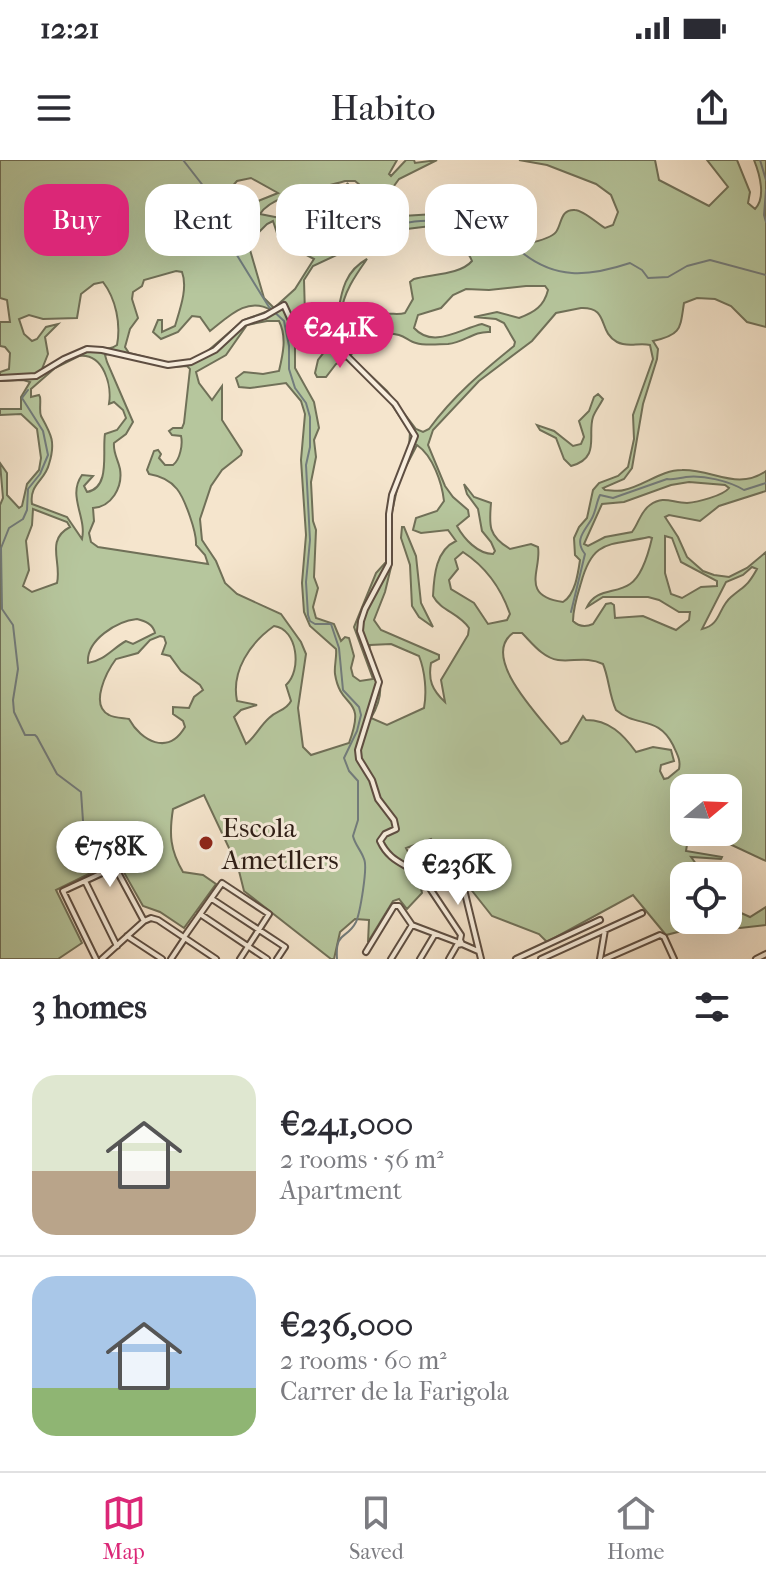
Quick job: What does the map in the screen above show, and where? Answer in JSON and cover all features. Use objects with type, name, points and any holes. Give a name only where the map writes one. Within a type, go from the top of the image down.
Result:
[{"type":"street","points":[[0,378],[36,376],[87,349],[168,365],[191,362],[215,350],[244,323],[284,305],[298,330],[347,356],[395,404],[415,436],[392,495],[389,564],[361,621],[360,631],[379,682],[358,750],[359,759],[372,780],[378,799],[394,820],[396,829],[385,834],[380,841],[382,846],[400,865],[418,873],[461,935],[449,959]]},
{"type":"street","points":[[144,921],[115,867],[63,891],[99,959],[151,918],[216,959]]},
{"type":"street","points":[[85,881],[117,946]]},
{"type":"street","points":[[462,881],[481,959]]},
{"type":"street","points":[[171,959],[222,883],[269,914],[240,959]]},
{"type":"street","points":[[211,899],[285,947],[277,959]]},
{"type":"street","points":[[366,952],[394,906],[399,906],[412,925],[479,951]]},
{"type":"street","points":[[541,959],[642,913]]},
{"type":"street","points":[[200,914],[267,959]]},
{"type":"street","points":[[516,959],[600,920]]},
{"type":"street","points":[[391,959],[412,925]]},
{"type":"street","points":[[605,930],[603,959],[660,935],[664,937],[674,959]]},
{"type":"street","points":[[420,959],[435,934]]},
{"type":"street","points":[[127,936],[162,959]]},
{"type":"green space","points":[[0,160],[397,160],[389,174],[391,176],[406,160],[414,160],[415,163],[437,160],[399,179],[395,184],[345,181],[333,184],[276,184],[276,192],[251,178],[234,184],[145,184],[145,256],[252,256],[264,298],[274,308],[295,289],[314,259],[308,256],[334,256],[313,266],[304,280],[305,314],[298,325],[330,342],[344,286],[349,275],[367,259],[350,285],[342,306],[341,314],[352,321],[405,313],[413,299],[410,282],[467,266],[472,261],[469,256],[537,256],[537,241],[556,232],[564,214],[570,210],[582,212],[605,228],[613,225],[618,212],[611,195],[596,184],[547,165],[519,160],[655,160],[659,180],[709,206],[728,187],[707,160],[737,160],[750,192],[748,203],[755,209],[761,193],[754,160],[766,160],[766,327],[747,322],[731,306],[715,299],[697,298],[684,303],[678,329],[670,336],[653,341],[658,349],[657,359],[643,404],[632,468],[624,479],[603,488],[622,491],[660,475],[682,470],[735,479],[755,477],[766,471],[766,491],[719,506],[700,521],[669,515],[665,517],[687,557],[703,571],[714,575],[729,577],[747,568],[766,552],[766,861],[734,846],[742,846],[742,774],[673,774],[679,769],[679,760],[667,736],[654,725],[632,719],[616,710],[603,664],[591,660],[553,659],[538,650],[522,633],[513,633],[504,644],[503,658],[509,673],[518,690],[561,744],[568,741],[583,716],[586,720],[602,722],[615,729],[636,752],[653,747],[671,750],[674,761],[661,765],[660,771],[664,779],[670,776],[670,846],[687,846],[686,851],[722,857],[691,857],[695,862],[670,862],[670,934],[666,935],[633,895],[547,942],[539,934],[492,916],[431,839],[406,848],[417,869],[422,893],[407,909],[399,899],[393,901],[368,942],[369,920],[355,919],[340,932],[334,959],[331,959],[244,891],[238,867],[204,795],[173,809],[172,842],[183,872],[203,875],[216,884],[184,928],[160,912],[143,906],[117,860],[56,890],[82,943],[58,959],[0,959],[0,505],[3,498],[0,463],[7,473],[7,495],[19,508],[27,484],[39,470],[41,458],[37,429],[21,414],[0,415],[0,409],[21,409],[21,397],[30,382],[0,381],[0,372],[9,369],[10,353],[0,346],[0,322],[10,322],[7,300],[0,298]],"holes":[[[182,272],[184,292],[175,326],[162,332],[162,320],[158,320],[153,332],[161,339],[178,332],[192,316],[200,317],[210,331],[246,307],[254,305],[271,310],[244,320],[203,355],[186,362],[165,362],[129,353],[125,347],[130,329],[138,318],[133,292],[142,286],[144,280]],[[103,282],[116,312],[117,345],[78,351],[42,369],[48,354],[45,337],[58,324],[46,327],[32,341],[24,334],[19,319],[29,315],[43,319],[77,318],[81,294],[94,284]],[[545,286],[548,290],[538,308],[519,318],[497,312],[474,317],[504,323],[515,342],[514,346],[469,384],[423,432],[416,429],[387,391],[350,356],[378,335],[399,335],[432,345],[454,343],[490,332],[490,327],[482,324],[447,336],[430,337],[414,328],[418,315],[441,308],[453,295],[466,289]],[[581,308],[596,311],[607,332],[617,342],[650,345],[653,359],[633,415],[634,439],[628,467],[618,476],[599,483],[593,490],[587,518],[574,538],[575,555],[580,560],[577,578],[563,602],[549,599],[537,588],[538,547],[531,544],[510,549],[497,539],[490,518],[491,503],[474,497],[464,484],[478,509],[482,531],[491,542],[495,551],[493,554],[472,545],[457,526],[469,516],[468,510],[445,486],[428,445],[433,430],[479,381],[532,341],[556,313]],[[279,321],[284,339],[279,371],[263,374],[244,372],[236,378],[239,387],[286,383],[301,401],[305,414],[301,460],[306,535],[302,583],[304,612],[310,626],[336,649],[338,686],[351,704],[355,717],[349,743],[311,755],[303,747],[298,708],[306,654],[301,642],[281,614],[237,594],[225,583],[216,561],[202,540],[200,519],[211,486],[242,451],[222,420],[222,386],[212,400],[199,383],[196,372],[226,355],[247,325]],[[295,331],[328,347],[318,360],[317,377],[326,377],[336,364],[346,359],[390,402],[410,432],[409,447],[389,497],[386,562],[376,573],[354,627],[373,679],[360,681],[353,676],[354,656],[349,638],[341,641],[334,624],[316,618],[313,607],[318,588],[314,577],[316,530],[311,482],[316,457],[314,440],[319,428],[314,402],[295,368]],[[108,354],[172,367],[187,366],[190,369],[184,423],[182,428],[169,431],[172,435],[181,436],[179,456],[173,465],[165,465],[159,458],[161,454],[158,450],[154,451],[147,470],[149,474],[168,481],[180,494],[193,525],[196,545],[208,564],[98,547],[91,542],[89,533],[94,521],[93,508],[110,500],[120,483],[114,443],[126,434],[133,422],[105,355]],[[79,356],[88,356],[104,372],[109,388],[109,404],[114,402],[126,418],[117,430],[105,434],[100,484],[87,492],[84,486],[93,476],[82,475],[78,483],[76,491],[82,539],[67,517],[32,504],[35,487],[47,470],[52,444],[40,414],[39,395],[31,397],[31,389],[55,368]],[[417,445],[436,470],[444,501],[437,511],[416,518],[413,530],[421,533],[448,530],[456,541],[440,557],[433,596],[469,628],[468,635],[441,680],[445,702],[434,689],[430,675],[431,663],[439,659],[439,655],[381,630],[374,620],[391,567],[392,512],[399,480]],[[689,482],[729,488],[716,496],[687,503],[655,502],[644,511],[632,532],[605,537],[588,546],[584,544],[602,504],[624,502],[671,485]],[[33,509],[67,522],[70,527],[62,532],[56,545],[57,583],[32,592],[23,586],[29,570],[26,541],[32,525]],[[665,536],[672,538],[681,562],[717,581],[717,586],[701,587],[682,598],[671,594],[665,573]],[[652,538],[644,563],[634,580],[625,587],[601,594],[587,607],[603,597],[648,597],[679,612],[690,612],[689,620],[676,630],[643,616],[615,618],[611,603],[606,604],[593,624],[583,626],[573,621],[591,558],[605,546]],[[463,552],[492,579],[510,614],[507,620],[488,624],[474,603],[451,589],[449,580],[458,569],[455,559]],[[752,567],[757,569],[748,583],[727,601],[713,624],[702,629],[726,582],[743,575]],[[137,619],[151,625],[155,633],[133,644],[126,641],[104,657],[88,663],[97,639],[121,623]],[[274,626],[282,629],[293,642],[296,661],[286,685],[291,701],[269,718],[246,744],[234,717],[241,710],[257,705],[237,701],[237,679],[250,649]],[[164,637],[166,643],[162,654],[170,656],[181,671],[203,690],[194,697],[189,708],[173,707],[173,714],[183,721],[185,727],[178,736],[171,741],[155,742],[140,734],[129,719],[111,716],[103,710],[100,704],[102,688],[116,659],[138,653],[150,640]],[[391,644],[419,656],[425,682],[424,708],[387,725],[371,718],[379,699],[380,684],[370,645]]]},
{"type":"green space","points":[[276,194],[276,201],[260,214],[260,200]]},
{"type":"green space","points":[[260,214],[276,217],[276,230],[273,221],[260,231]]},
{"type":"green space","points":[[425,215],[425,227],[409,229],[409,216]]},
{"type":"green space","points":[[598,394],[603,399],[593,417],[590,452],[586,458],[571,466],[564,459],[556,438],[540,430],[537,425],[554,431],[573,446],[581,444],[584,437],[579,421],[589,411]]},
{"type":"green space","points":[[402,527],[416,556],[421,603],[433,627],[419,617],[412,606],[410,565],[401,538]]},
{"type":"green space","points":[[766,907],[766,925],[742,928],[742,913],[750,917]]},
{"type":"waterway","points":[[183,160],[215,201],[227,239],[269,307],[284,321],[289,369],[310,417],[310,447],[306,465],[310,540],[306,582],[308,615],[315,624],[331,624],[339,648],[343,690],[359,707],[361,715],[344,758],[349,771],[358,781],[358,820],[353,836],[364,859],[364,880],[356,922],[340,939],[337,959]]},
{"type":"waterway","points":[[760,160],[766,180]]},
{"type":"waterway","points":[[766,190],[766,222]]},
{"type":"waterway","points":[[409,223],[443,222],[461,229],[489,250],[507,253],[519,250],[532,260],[558,271],[586,273],[630,263],[648,278],[668,277],[687,266],[710,260],[766,275]]},
{"type":"waterway","points":[[28,390],[22,398],[43,431],[48,455],[40,474],[28,489],[27,510],[23,519],[9,528],[1,548],[2,609],[13,625],[18,669],[14,712],[25,735],[37,737],[57,774],[81,792],[83,821],[94,841],[124,859]]},
{"type":"waterway","points":[[571,612],[585,554],[580,540],[593,517],[600,495],[613,498],[667,479],[686,477],[716,479],[744,490],[766,483]]},
{"type":"place","name":"Escola Ametllers","points":[[206,843]]}]
